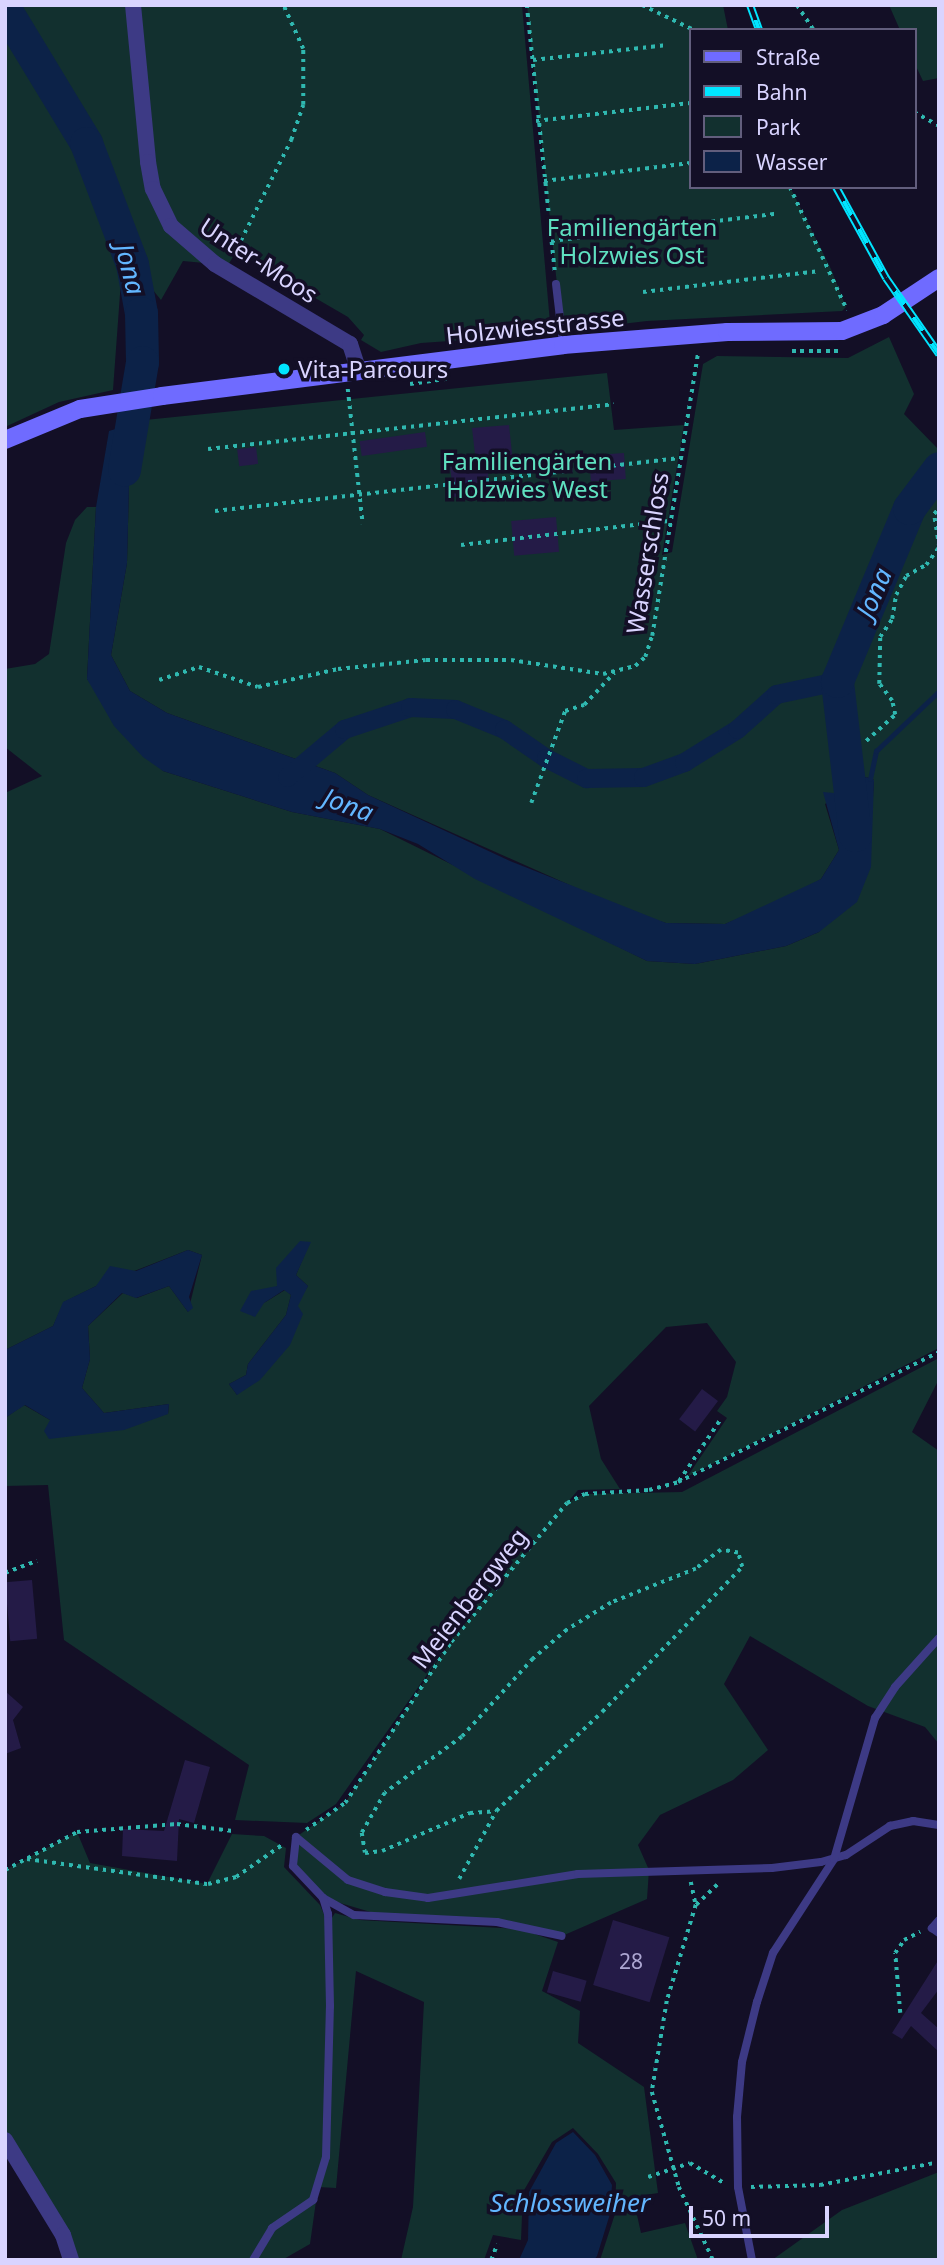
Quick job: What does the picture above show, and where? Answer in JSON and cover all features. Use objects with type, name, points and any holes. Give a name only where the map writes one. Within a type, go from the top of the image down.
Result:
[{"type":"street","name":"Unter-Moos","points":[[133,6],[153,189],[171,226],[225,270],[347,342],[355,351],[360,380]]},
{"type":"street","name":"Holzwiesstrasse","points":[[5,440],[80,409],[162,396],[360,380],[563,345],[700,342],[854,329],[883,315],[939,278]]},
{"type":"street","points":[[5,2140],[63,2235],[71,2260]]},
{"type":"lane","points":[[556,284],[563,345]]},
{"type":"lane","points":[[752,2260],[738,2187],[742,2062],[757,2002],[773,1953],[834,1859],[875,1718],[895,1687],[939,1638]]},
{"type":"lane","points":[[296,1837],[348,1880],[385,1892],[428,1898],[578,1874],[732,1870],[834,1859],[890,1826],[913,1821],[939,1825]]},
{"type":"lane","points":[[296,1837],[293,1866],[323,1898],[354,1915],[496,1922],[562,1936]]},
{"type":"lane","points":[[253,2260],[272,2228],[313,2200],[326,2157],[330,2006],[328,1914],[323,1898]]},
{"type":"lane","points":[[935,1931],[939,1920]]},
{"type":"path","points":[[225,270],[291,140],[303,105],[306,64],[283,5]]},
{"type":"path","points":[[527,5],[536,121],[556,284]]},
{"type":"path","points":[[642,5],[690,28]]},
{"type":"path","points":[[797,5],[813,28]]},
{"type":"path","points":[[533,60],[667,45]]},
{"type":"path","points":[[536,121],[688,103]]},
{"type":"path","points":[[916,113],[939,126]]},
{"type":"path","points":[[544,181],[688,163]]},
{"type":"path","points":[[791,189],[846,307]]},
{"type":"path","points":[[551,241],[775,214]]},
{"type":"path","points":[[643,292],[818,271]]},
{"type":"path","points":[[686,351],[700,342],[712,350]]},
{"type":"path","name":"Wasserschloss","points":[[531,803],[565,711],[584,705],[614,673],[641,662],[649,648],[700,342]]},
{"type":"path","points":[[778,351],[848,350]]},
{"type":"path","points":[[396,386],[453,378]]},
{"type":"path","points":[[335,391],[348,390],[360,380]]},
{"type":"path","points":[[348,390],[363,524]]},
{"type":"path","points":[[208,449],[614,404]]},
{"type":"path","points":[[215,511],[680,458]]},
{"type":"path","points":[[866,741],[895,715],[892,701],[880,684],[880,637],[892,619],[896,595],[906,576],[926,565],[939,547],[934,514],[939,508]]},
{"type":"path","points":[[461,545],[670,521]]},
{"type":"path","points":[[159,680],[199,667],[258,687],[338,669],[426,660],[510,660],[614,673]]},
{"type":"path","name":"Meienbergweg","points":[[27,1859],[208,1884],[236,1877],[345,1803],[451,1642],[567,1503],[586,1494],[649,1490],[678,1482],[939,1352]]},
{"type":"path","points":[[678,1482],[720,1420]]},
{"type":"path","points":[[456,1895],[461,1871],[496,1811],[602,1712],[742,1567],[738,1553],[722,1550],[696,1569],[611,1603],[567,1630],[533,1659],[462,1737],[385,1793],[362,1833],[365,1853],[382,1851],[457,1817],[496,1811]]},
{"type":"path","points":[[5,1573],[37,1561]]},
{"type":"path","points":[[5,1870],[77,1832],[164,1824],[233,1831]]},
{"type":"path","points":[[696,1905],[732,1870]]},
{"type":"path","points":[[684,1871],[696,1892],[696,1905],[667,2001],[652,2092],[673,2169],[713,2260]]},
{"type":"path","points":[[900,2013],[895,1953],[904,1940],[935,1931]]},
{"type":"path","points":[[648,2177],[691,2163],[713,2179],[738,2187],[820,2185],[939,2162]]},
{"type":"path","points":[[491,2260],[497,2244]]},
{"type":"green space","points":[[5,5],[522,5],[551,334],[421,343],[381,352],[361,340],[364,335],[348,317],[236,252],[225,270],[215,264],[183,261],[161,300],[123,253],[113,390],[59,402],[5,427]]},
{"type":"green space","name":"Familiengärten Holzwies Ost","points":[[527,5],[723,5],[728,28],[688,28],[688,189],[791,189],[831,269],[846,307],[842,311],[647,321],[562,331]]},
{"type":"green space","points":[[889,5],[939,5],[939,78],[923,81],[916,66],[916,28],[899,28]]},
{"type":"green space","name":"Familiengärten Holzwies West","points":[[889,337],[914,394],[904,414],[939,450],[939,1348],[687,1477],[727,1418],[717,1411],[727,1397],[736,1362],[707,1323],[666,1327],[589,1406],[601,1459],[620,1489],[578,1490],[568,1502],[585,1494],[682,1492],[939,1358],[939,1379],[912,1432],[939,1451],[939,1744],[925,1727],[868,1706],[750,1636],[724,1684],[768,1750],[733,1780],[660,1815],[638,1845],[649,1870],[647,1899],[562,1936],[497,1922],[374,1913],[323,1898],[293,1866],[296,1837],[345,1803],[450,1642],[336,1804],[307,1823],[235,1820],[249,1765],[64,1640],[48,1485],[5,1486],[5,1418],[24,1405],[50,1420],[168,1414],[169,1404],[104,1413],[82,1388],[90,1359],[88,1326],[123,1293],[137,1298],[169,1286],[188,1312],[202,1255],[188,1250],[96,1286],[64,1302],[53,1326],[5,1350],[5,793],[42,776],[5,747],[5,669],[35,664],[49,654],[66,543],[75,520],[87,507],[96,507],[87,679],[163,771],[292,812],[380,829],[647,961],[695,964],[786,946],[819,932],[871,831],[874,780],[866,777],[825,804],[839,850],[821,879],[791,897],[725,924],[666,923],[630,912],[368,795],[335,773],[167,713],[130,691],[111,655],[127,563],[129,485],[145,420],[607,373],[614,430],[684,425],[662,555],[672,552],[703,364],[717,356],[848,358]],"holes":[[[310,1242],[296,1275],[308,1286],[237,1395],[229,1384],[246,1375],[248,1364],[286,1315],[291,1295],[285,1290],[264,1303]]]},
{"type":"green space","points":[[77,1832],[90,1863],[207,1884],[232,1834],[264,1836],[286,1848],[284,1867],[320,1905],[328,1924],[335,1913],[360,1920],[520,1929],[558,1942],[542,1991],[580,2011],[578,2043],[644,2087],[658,2193],[633,2197],[641,2233],[685,2223],[698,2260],[600,2260],[615,2214],[616,2183],[598,2154],[573,2128],[552,2142],[523,2192],[521,2240],[493,2235],[484,2260],[401,2260],[413,2207],[424,2002],[356,1971],[336,2188],[318,2187],[310,2244],[282,2260],[71,2260],[5,2139],[5,1870]]},
{"type":"green space","points":[[939,2172],[939,2260],[772,2260],[842,2210]]},
{"type":"water","points":[[145,420],[129,485],[127,563],[111,655],[130,691],[167,713],[335,773],[368,795],[510,861],[666,923],[725,924],[821,879],[839,850],[823,792],[845,794],[866,777],[874,780],[871,867],[857,902],[819,932],[786,946],[695,964],[647,961],[475,879],[418,844],[380,829],[292,812],[163,771],[143,757],[114,726],[87,679],[96,507],[109,431]]},
{"type":"water","points":[[300,1241],[311,1242],[296,1275],[308,1286],[298,1306],[303,1314],[290,1345],[260,1380],[237,1395],[229,1384],[246,1375],[248,1364],[286,1315],[291,1295],[284,1290],[264,1303],[255,1317],[240,1311],[251,1291],[277,1286],[276,1268]]},
{"type":"water","points":[[188,1250],[202,1255],[189,1297],[193,1308],[188,1312],[169,1286],[136,1298],[122,1293],[88,1326],[90,1359],[82,1388],[104,1413],[169,1404],[168,1414],[124,1430],[49,1439],[44,1431],[50,1420],[25,1405],[5,1418],[5,1350],[53,1326],[63,1302],[96,1286],[110,1266],[136,1271]]},
{"type":"water","name":"Schlossweiher","points":[[573,2132],[595,2155],[612,2185],[610,2214],[597,2256],[594,2260],[519,2260],[528,2240],[529,2192],[556,2143]]},
{"type":"building","points":[[509,425],[514,472],[488,473],[490,493],[454,497],[450,467],[476,463],[472,428]]},
{"type":"building","points":[[425,432],[427,447],[362,456],[360,441]]},
{"type":"building","points":[[256,447],[258,464],[239,466],[237,449]]},
{"type":"building","points":[[624,453],[626,479],[591,481],[589,455]]},
{"type":"building","points":[[556,517],[559,552],[514,556],[511,521]]},
{"type":"building","points":[[702,1389],[718,1401],[695,1431],[679,1419]]},
{"type":"building","points":[[32,1580],[37,1639],[10,1641],[5,1582]]},
{"type":"building","points":[[5,1691],[23,1707],[13,1720],[21,1748],[5,1754]]},
{"type":"building","points":[[185,1760],[210,1767],[194,1823],[179,1819],[177,1861],[122,1856],[123,1829],[164,1831]]},
{"type":"building","points":[[613,1920],[669,1937],[650,2002],[593,1985]]},
{"type":"building","points":[[939,1959],[939,1989],[921,2013],[939,2029],[939,2052],[911,2026],[902,2039],[892,2033]]},
{"type":"building","points":[[553,1971],[587,1981],[581,2002],[547,1992]]},
{"type":"waterway","name":"Jona","points":[[5,9],[86,143],[132,264],[141,313],[142,362],[124,470]]},
{"type":"waterway","name":"Jona","points":[[855,835],[837,681],[909,508],[939,468]]},
{"type":"waterway","points":[[287,777],[344,729],[410,707],[455,709],[504,729],[546,758],[586,778],[643,777],[684,762],[737,729],[776,694],[837,681]]},
{"type":"waterway","points":[[870,779],[876,751],[939,691]]},
{"type":"railway","points":[[750,5],[758,28]]},
{"type":"railway","points":[[837,189],[886,278],[939,354]]},
{"type":"place","name":"Vita-Parcours","points":[[284,369]]}]
